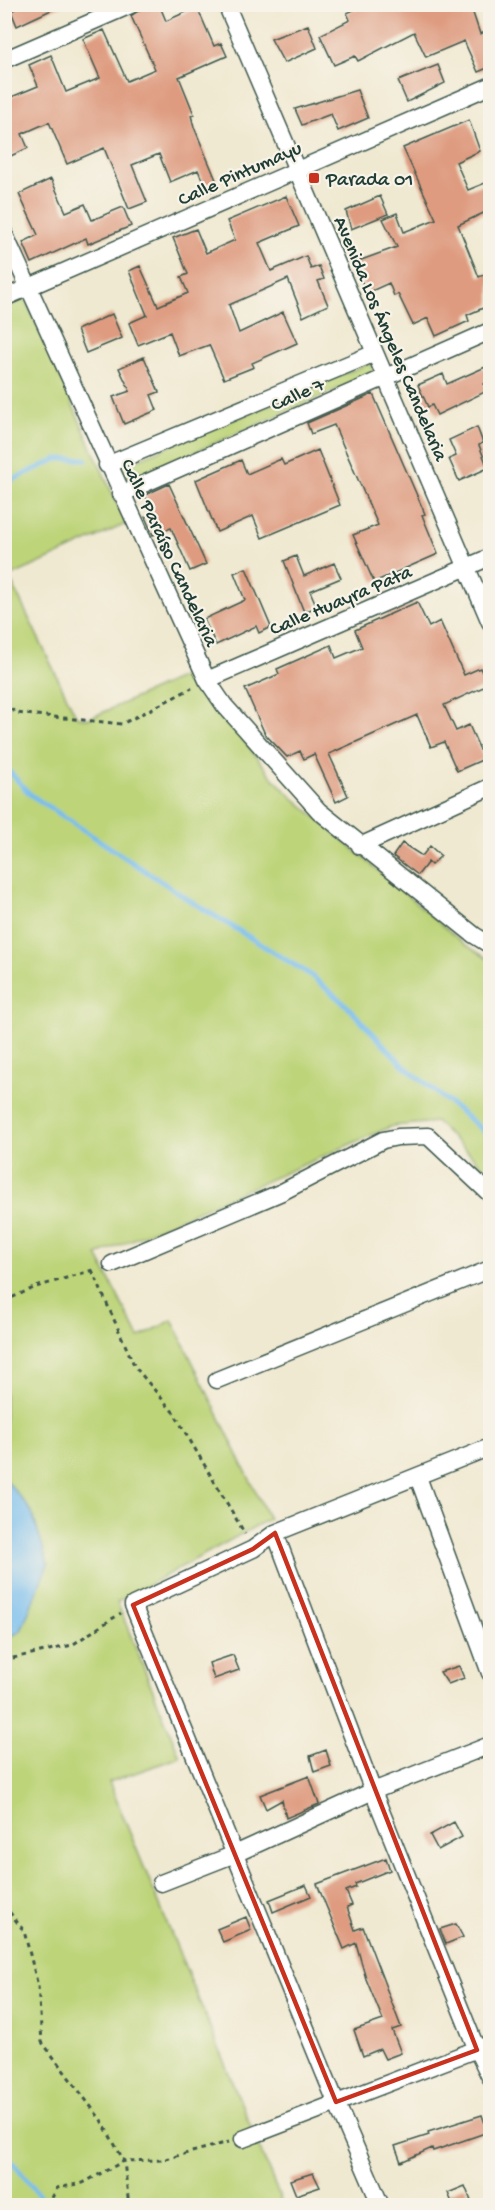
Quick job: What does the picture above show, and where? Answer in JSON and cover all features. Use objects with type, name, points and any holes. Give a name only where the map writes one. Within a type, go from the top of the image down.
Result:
[{"type":"street","points":[[4,60],[133,4]]},
{"type":"street","name":"Avenida Los Ángeles Candelaria","points":[[225,4],[387,377],[490,622]]},
{"type":"street","name":"Calle Pintumayu","points":[[4,298],[490,86]]},
{"type":"street","name":"Calle Paraíso Candelaria","points":[[4,233],[107,465],[207,680],[224,705],[319,811],[360,846],[490,945]]},
{"type":"street","name":"Calle 7","points":[[121,494],[490,331]]},
{"type":"street","name":"Calle 7","points":[[107,465],[375,353]]},
{"type":"street","name":"Calle Huayra Pata","points":[[207,680],[490,557]]},
{"type":"street","points":[[360,846],[490,787]]},
{"type":"street","points":[[112,1264],[282,1192],[383,1140],[398,1137],[428,1136],[490,1194]]},
{"type":"street","points":[[217,1380],[490,1269]]},
{"type":"street","points":[[381,2205],[336,2102],[133,1605],[253,1549],[275,1533],[490,1447]]},
{"type":"street","points":[[418,1477],[490,1673]]},
{"type":"street","points":[[275,1533],[373,1791],[484,2047],[490,2077]]},
{"type":"street","points":[[161,1883],[235,1854],[373,1791],[490,1745]]},
{"type":"street","points":[[243,2139],[484,2047]]},
{"type":"path","points":[[4,703],[16,713],[122,724],[207,680]]},
{"type":"path","points":[[4,1301],[36,1287],[112,1264]]},
{"type":"path","points":[[92,1270],[135,1367],[174,1413],[253,1549]]},
{"type":"path","points":[[4,1660],[72,1645],[133,1605]]},
{"type":"path","points":[[4,1905],[24,1931],[38,1986],[42,2042],[101,2120],[124,2161],[129,2205]]},
{"type":"path","points":[[48,2205],[57,2188],[83,2183],[124,2161],[162,2160],[243,2139]]},
{"type":"highlighted area","points":[[275,1533],[477,2050],[336,2102],[133,1605],[253,1549]]},
{"type":"green space","points":[[25,299],[126,524],[9,577],[76,716],[88,719],[191,673],[272,777],[290,795],[464,944],[490,960],[490,1173],[436,1122],[392,1126],[97,1255],[139,1338],[172,1320],[269,1519],[117,1602],[180,1757],[109,1782],[283,2205],[5,2205],[4,307]]},
{"type":"green space","points":[[370,363],[375,373],[131,480],[122,472],[124,465]]},
{"type":"water","points":[[4,1477],[32,1512],[48,1564],[21,1631],[5,1640]]},
{"type":"building","points":[[25,4],[64,4],[17,26],[11,11]]},
{"type":"building","points":[[148,4],[159,4],[166,21],[197,7],[214,46],[221,43],[227,56],[179,77],[194,114],[191,115],[194,127],[219,187],[207,192],[198,170],[170,182],[159,154],[132,165],[147,202],[129,209],[104,148],[67,164],[49,122],[22,134],[28,148],[4,159],[4,100],[38,86],[29,65],[51,55],[66,92],[100,78],[83,39],[104,30],[127,81],[155,69],[131,16]]},
{"type":"building","points":[[366,4],[470,4],[480,34],[490,30],[490,67],[478,72],[464,41],[426,57],[414,32],[358,61],[355,56],[334,65],[320,35],[350,20],[347,13]]},
{"type":"building","points":[[308,25],[317,48],[284,63],[271,39]]},
{"type":"building","points":[[438,65],[445,83],[407,102],[398,81]]},
{"type":"building","points":[[357,90],[368,118],[338,131],[331,114],[302,125],[295,109]]},
{"type":"building","points":[[469,120],[480,151],[456,162],[468,190],[490,181],[490,210],[458,225],[479,277],[490,272],[490,305],[467,315],[469,321],[436,336],[428,318],[413,325],[398,294],[394,296],[389,283],[367,293],[353,263],[397,247],[383,219],[397,213],[404,232],[436,219],[403,148]]},
{"type":"building","points":[[51,179],[66,212],[85,204],[92,220],[123,207],[131,226],[88,244],[86,238],[32,263],[23,242],[38,235],[19,194]]},
{"type":"building","points":[[286,196],[299,226],[259,243],[271,271],[306,256],[311,269],[319,266],[324,279],[318,281],[328,305],[303,317],[288,279],[229,305],[239,333],[283,312],[297,343],[252,363],[254,367],[224,379],[209,345],[179,356],[170,332],[138,345],[129,323],[147,315],[129,271],[140,266],[158,306],[188,293],[181,277],[188,274],[173,238],[196,229],[206,253],[235,240],[227,221]]},
{"type":"building","points":[[380,196],[388,214],[351,229],[346,211]]},
{"type":"building","points":[[112,314],[122,338],[86,353],[77,330]]},
{"type":"building","points":[[144,357],[159,392],[151,395],[157,410],[124,424],[113,397],[130,391],[119,368]]},
{"type":"building","points":[[490,365],[490,380],[484,384],[487,391],[437,415],[432,405],[428,407],[418,385],[443,374],[447,384]]},
{"type":"building","points":[[373,394],[425,514],[422,515],[438,554],[374,582],[353,535],[378,525],[334,425],[311,434],[307,423]]},
{"type":"building","points":[[477,427],[483,443],[479,445],[488,468],[459,481],[449,459],[456,456],[449,440]]},
{"type":"building","points":[[318,450],[340,505],[262,538],[253,516],[217,532],[196,480],[241,460],[247,474],[281,459],[284,465]]},
{"type":"building","points":[[169,484],[206,564],[190,571],[171,528],[153,535],[145,517],[153,514],[145,495]]},
{"type":"building","points":[[296,556],[304,576],[334,563],[341,578],[310,591],[317,607],[304,612],[284,561]]},
{"type":"building","points":[[246,568],[271,627],[259,633],[256,626],[216,645],[204,619],[245,600],[234,573]]},
{"type":"building","points":[[417,602],[429,627],[440,621],[464,675],[480,668],[488,685],[444,705],[456,731],[469,725],[484,759],[457,771],[444,742],[431,747],[417,715],[329,754],[348,796],[336,802],[314,754],[304,759],[300,751],[287,757],[265,734],[245,689],[279,674],[277,669],[331,645],[336,658],[362,647],[355,630]]},
{"type":"building","points":[[402,843],[422,856],[430,846],[441,856],[431,865],[428,862],[418,875],[393,856]]},
{"type":"building","points":[[233,1655],[239,1670],[214,1679],[209,1663]]},
{"type":"building","points":[[459,1666],[464,1678],[448,1684],[440,1672]]},
{"type":"building","points":[[326,1750],[331,1766],[314,1772],[310,1756]]},
{"type":"building","points":[[309,1776],[319,1804],[286,1818],[282,1800],[266,1809],[260,1795]]},
{"type":"building","points":[[454,1822],[462,1837],[438,1850],[430,1835]]},
{"type":"building","points":[[386,1858],[390,1870],[355,1884],[356,1887],[346,1891],[352,1905],[347,1907],[355,1930],[363,1927],[401,2027],[392,2030],[401,2053],[385,2059],[380,2049],[363,2056],[354,2030],[383,2020],[366,1979],[356,1943],[344,1949],[317,1884]]},
{"type":"building","points":[[306,1885],[311,1896],[273,1912],[269,1900]]},
{"type":"building","points":[[246,1917],[251,1930],[223,1942],[217,1929]]},
{"type":"building","points":[[456,1924],[463,1937],[446,1944],[440,1929]]},
{"type":"building","points":[[482,2115],[488,2132],[433,2151],[432,2148],[401,2162],[395,2146],[429,2135],[428,2132]]},
{"type":"building","points":[[313,2173],[320,2187],[296,2195],[290,2180]]},
{"type":"building","points":[[465,2186],[471,2201],[453,2205],[448,2193]]},
{"type":"waterway","points":[[4,479],[10,481],[57,459],[86,459]]},
{"type":"waterway","points":[[4,766],[31,795],[189,900],[309,974],[346,1005],[404,1066],[490,1136]]},
{"type":"waterway","points":[[4,2152],[48,2206]]},
{"type":"place","name":"Parada 01","points":[[314,178]]}]
